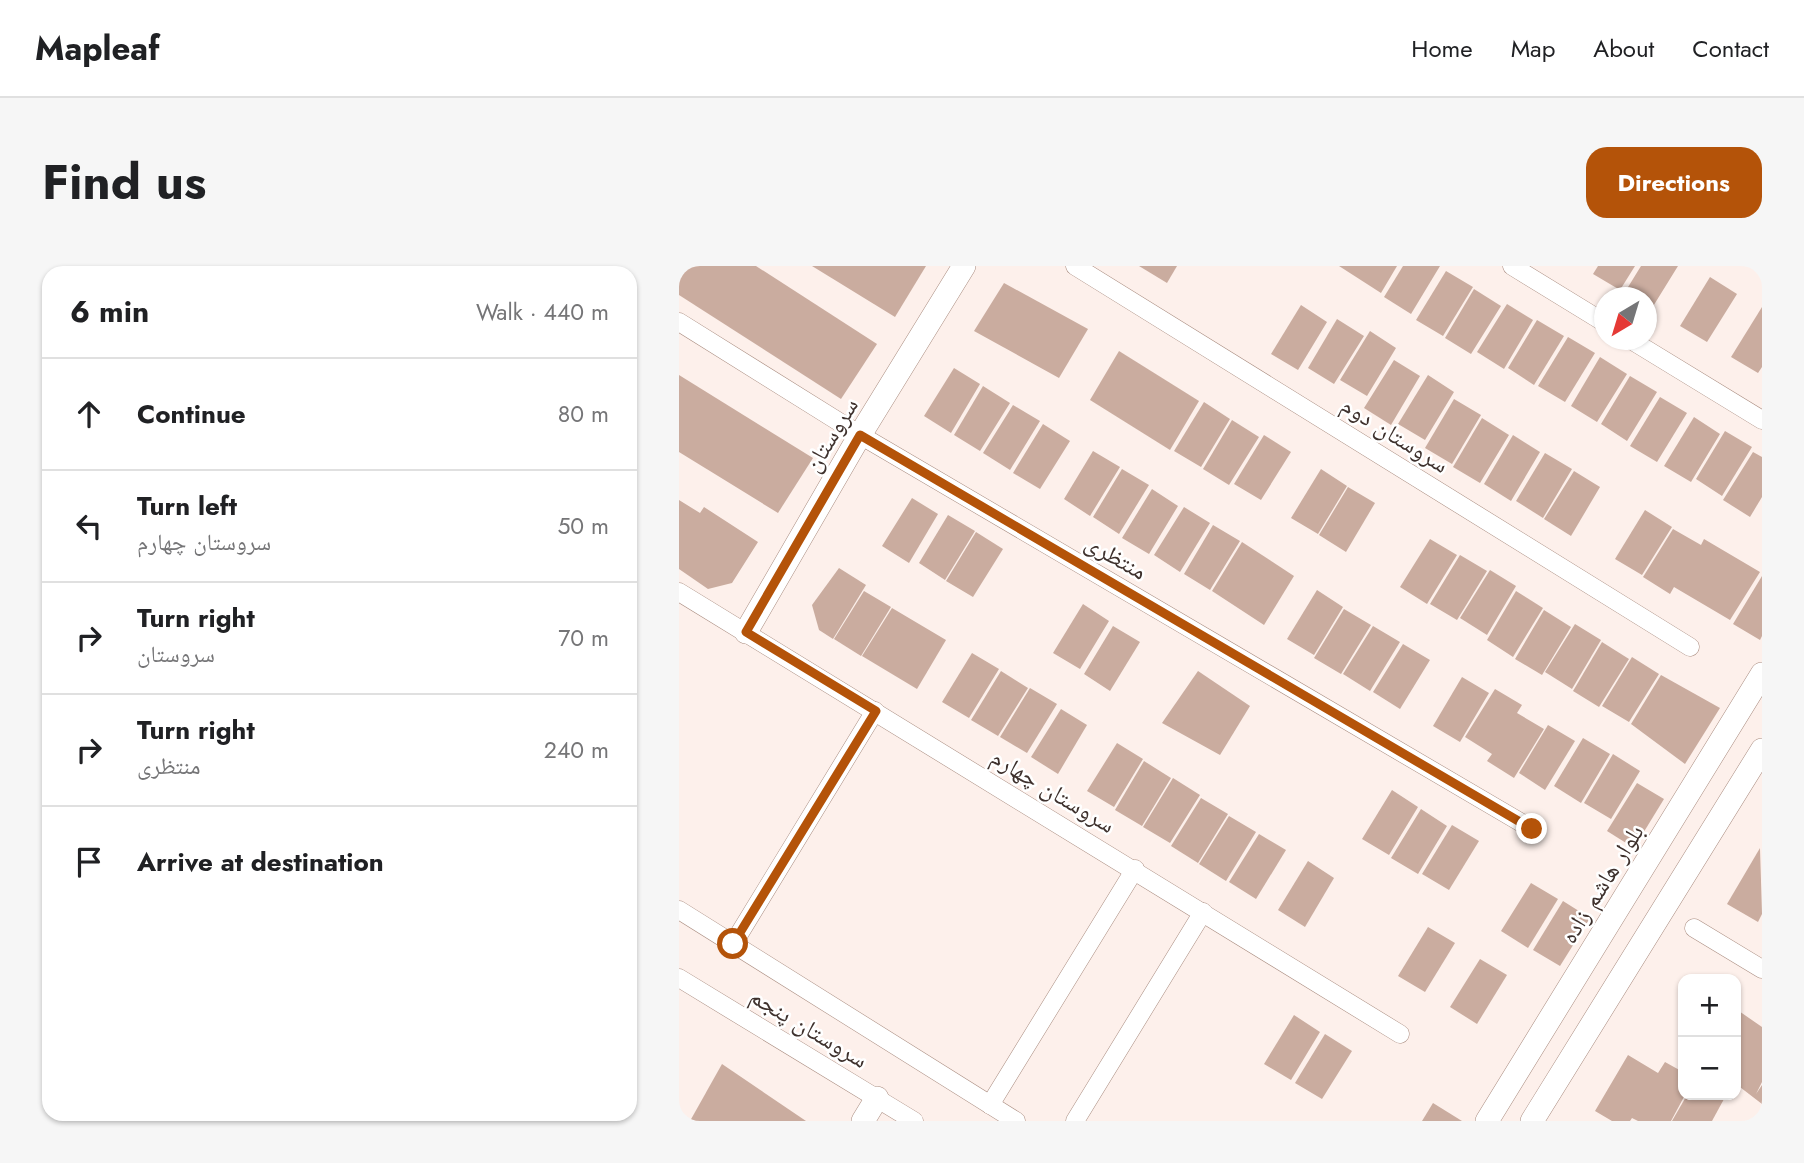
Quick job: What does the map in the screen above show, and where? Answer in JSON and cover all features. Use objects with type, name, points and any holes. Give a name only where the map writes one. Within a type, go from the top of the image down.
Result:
[{"type":"street","name":"سروستان","points":[[746,632],[860,435],[964,266]]},
{"type":"street","name":"سروستان دوم","points":[[1075,266],[1690,647]]},
{"type":"street","points":[[1512,266],[1594,316]]},
{"type":"street","name":"منتظری","points":[[679,322],[860,435],[1532,829]]},
{"type":"street","points":[[1647,350],[1762,420]]},
{"type":"street","name":"سروستان چهارم","points":[[679,592],[1135,869],[1400,1034]]},
{"type":"street","name":"بلوار هاشم زاده","points":[[1487,1121],[1762,674]]},
{"type":"street","points":[[733,944],[876,711]]},
{"type":"street","points":[[1532,1121],[1762,750]]},
{"type":"street","points":[[990,1105],[1135,869]]},
{"type":"street","points":[[679,910],[1016,1121]]},
{"type":"street","points":[[1075,1121],[1203,912]]},
{"type":"street","points":[[1694,928],[1762,970]]},
{"type":"street","name":"سروستان پنجم","points":[[679,978],[914,1121]]},
{"type":"street","points":[[863,1121],[877,1098]]},
{"type":"building","points":[[679,266],[756,266],[877,344],[841,399],[679,295]]},
{"type":"building","points":[[812,266],[926,266],[895,317]]},
{"type":"building","points":[[1139,266],[1177,266],[1167,283]]},
{"type":"building","points":[[1339,266],[1397,266],[1381,293]]},
{"type":"building","points":[[1403,266],[1440,266],[1411,314],[1384,297]]},
{"type":"building","points":[[1598,266],[1635,266],[1622,287],[1615,287],[1593,274]]},
{"type":"building","points":[[1641,266],[1678,266],[1657,300],[1657,287],[1628,287]]},
{"type":"building","points":[[1446,271],[1473,287],[1443,336],[1416,320]]},
{"type":"building","points":[[1710,277],[1737,294],[1707,342],[1680,326]]},
{"type":"building","points":[[1004,283],[1088,329],[1059,378],[974,331]]},
{"type":"building","points":[[1474,289],[1501,306],[1471,354],[1445,338]]},
{"type":"building","points":[[1507,304],[1533,320],[1504,369],[1477,352]]},
{"type":"building","points":[[1301,305],[1327,322],[1298,370],[1271,354]]},
{"type":"building","points":[[1762,307],[1762,367],[1758,373],[1731,357]]},
{"type":"building","points":[[1337,319],[1364,336],[1334,384],[1308,368]]},
{"type":"building","points":[[1537,320],[1564,336],[1534,385],[1508,368]]},
{"type":"building","points":[[1370,331],[1396,348],[1367,396],[1340,380]]},
{"type":"building","points":[[1568,337],[1595,353],[1565,402],[1538,386]]},
{"type":"building","points":[[1119,351],[1199,401],[1170,450],[1090,400]]},
{"type":"building","points":[[1600,357],[1627,374],[1597,422],[1571,406]]},
{"type":"building","points":[[1394,360],[1420,376],[1391,425],[1364,408]]},
{"type":"building","points":[[954,368],[980,384],[951,433],[924,416]]},
{"type":"building","points":[[679,375],[813,458],[778,513],[679,452]]},
{"type":"building","points":[[1428,375],[1454,392],[1425,440],[1398,424]]},
{"type":"building","points":[[1630,376],[1657,392],[1627,441],[1601,424]]},
{"type":"building","points":[[983,386],[1010,403],[980,451],[954,435]]},
{"type":"building","points":[[1660,397],[1687,413],[1657,462],[1630,446]]},
{"type":"building","points":[[1454,399],[1481,415],[1452,464],[1425,448]]},
{"type":"building","points":[[1204,402],[1230,419],[1201,467],[1174,451]]},
{"type":"building","points":[[1013,405],[1040,421],[1010,470],[983,453]]},
{"type":"building","points":[[1694,417],[1720,434],[1691,482],[1664,466]]},
{"type":"building","points":[[1482,418],[1509,435],[1480,483],[1453,467]]},
{"type":"building","points":[[1232,420],[1259,437],[1229,485],[1203,469]]},
{"type":"building","points":[[1043,424],[1070,441],[1040,489],[1013,473]]},
{"type":"building","points":[[1725,431],[1752,447],[1722,496],[1696,479]]},
{"type":"building","points":[[1264,435],[1291,452],[1261,500],[1234,484]]},
{"type":"building","points":[[1513,435],[1540,452],[1511,501],[1484,484]]},
{"type":"building","points":[[1093,451],[1120,467],[1090,516],[1064,499]]},
{"type":"building","points":[[1753,452],[1762,457],[1762,497],[1750,517],[1723,500]]},
{"type":"building","points":[[1545,453],[1572,469],[1543,518],[1516,501]]},
{"type":"building","points":[[1122,469],[1149,485],[1119,534],[1093,517]]},
{"type":"building","points":[[1321,469],[1347,486],[1318,534],[1291,518]]},
{"type":"building","points":[[1574,471],[1600,487],[1571,536],[1544,519]]},
{"type":"building","points":[[1348,487],[1375,503],[1346,552],[1319,535]]},
{"type":"building","points":[[1152,489],[1178,506],[1149,554],[1122,538]]},
{"type":"building","points":[[912,498],[938,514],[909,563],[882,546]]},
{"type":"building","points":[[679,500],[700,513],[704,507],[758,542],[732,583],[708,589],[679,569]]},
{"type":"building","points":[[1184,507],[1210,523],[1180,572],[1154,555]]},
{"type":"building","points":[[1645,510],[1672,527],[1642,575],[1615,559]]},
{"type":"building","points":[[948,515],[975,531],[945,580],[919,563]]},
{"type":"building","points":[[1213,525],[1240,541],[1210,590],[1184,574]]},
{"type":"building","points":[[1673,529],[1701,545],[1704,539],[1760,572],[1730,620],[1674,587],[1670,594],[1643,577]]},
{"type":"building","points":[[976,532],[1003,549],[973,597],[946,581]]},
{"type":"building","points":[[1430,539],[1457,555],[1427,604],[1400,587]]},
{"type":"building","points":[[1242,542],[1294,576],[1264,625],[1212,591]]},
{"type":"building","points":[[1460,555],[1487,571],[1457,620],[1430,604]]},
{"type":"building","points":[[839,568],[866,585],[833,639],[819,630],[812,605]]},
{"type":"building","points":[[1490,570],[1516,586],[1487,635],[1460,618]]},
{"type":"building","points":[[1762,576],[1762,636],[1760,640],[1733,624]]},
{"type":"building","points":[[1317,590],[1343,607],[1314,655],[1287,639]]},
{"type":"building","points":[[864,591],[891,607],[861,656],[834,639]]},
{"type":"building","points":[[1516,591],[1543,608],[1513,657],[1487,640]]},
{"type":"building","points":[[1083,604],[1109,621],[1080,669],[1053,653]]},
{"type":"building","points":[[892,608],[946,640],[917,689],[862,656]]},
{"type":"building","points":[[1344,609],[1371,625],[1341,674],[1314,658]]},
{"type":"building","points":[[1544,610],[1571,627],[1542,675],[1515,659]]},
{"type":"building","points":[[1575,624],[1601,640],[1572,689],[1545,672]]},
{"type":"building","points":[[1113,626],[1140,642],[1110,691],[1084,674]]},
{"type":"building","points":[[1373,626],[1400,642],[1370,691],[1343,674]]},
{"type":"building","points":[[1602,642],[1629,659],[1599,707],[1573,691]]},
{"type":"building","points":[[1403,644],[1430,660],[1400,709],[1373,692]]},
{"type":"building","points":[[972,653],[999,669],[969,718],[942,702]]},
{"type":"building","points":[[1632,657],[1659,674],[1629,722],[1602,706]]},
{"type":"building","points":[[1001,671],[1028,688],[998,736],[971,720]]},
{"type":"building","points":[[1198,671],[1250,706],[1220,755],[1162,723]]},
{"type":"building","points":[[1661,675],[1720,708],[1685,764],[1631,724]]},
{"type":"building","points":[[1462,677],[1489,693],[1460,742],[1433,726]]},
{"type":"building","points":[[1030,688],[1057,704],[1027,753],[1000,737]]},
{"type":"building","points":[[1495,689],[1522,705],[1517,713],[1544,729],[1514,778],[1487,761],[1492,754],[1465,737]]},
{"type":"building","points":[[1061,709],[1087,725],[1058,774],[1031,757]]},
{"type":"building","points":[[1548,725],[1575,741],[1545,790],[1519,773]]},
{"type":"building","points":[[1583,738],[1610,754],[1581,803],[1554,786]]},
{"type":"building","points":[[1117,743],[1143,759],[1114,807],[1087,791]]},
{"type":"building","points":[[1613,754],[1640,771],[1611,819],[1584,803]]},
{"type":"building","points":[[1144,761],[1171,778],[1142,826],[1115,810]]},
{"type":"building","points":[[1173,778],[1200,795],[1170,843],[1143,827]]},
{"type":"building","points":[[1637,783],[1664,799],[1634,848],[1607,831]]},
{"type":"building","points":[[1392,790],[1418,807],[1389,855],[1362,839]]},
{"type":"building","points":[[1201,798],[1228,814],[1198,863],[1171,846]]},
{"type":"building","points":[[1421,809],[1447,826],[1418,874],[1391,858]]},
{"type":"building","points":[[1229,816],[1256,832],[1226,881],[1199,864]]},
{"type":"building","points":[[1452,825],[1479,841],[1449,890],[1422,874]]},
{"type":"building","points":[[1259,834],[1286,850],[1256,899],[1229,882]]},
{"type":"building","points":[[1760,848],[1762,914],[1758,922],[1727,904]]},
{"type":"building","points":[[1308,861],[1334,878],[1305,927],[1278,910]]},
{"type":"building","points":[[1531,883],[1558,899],[1528,948],[1501,931]]},
{"type":"building","points":[[1563,901],[1590,918],[1560,966],[1533,950]]},
{"type":"building","points":[[1428,927],[1455,943],[1425,992],[1398,976]]},
{"type":"building","points":[[1480,959],[1507,975],[1477,1024],[1450,1007]]},
{"type":"building","points":[[1741,1012],[1762,1027],[1762,1082],[1756,1094],[1762,1085],[1762,1104],[1741,1088]]},
{"type":"building","points":[[1294,1015],[1320,1032],[1291,1080],[1264,1064]]},
{"type":"building","points":[[1325,1034],[1352,1051],[1322,1099],[1295,1083]]},
{"type":"building","points":[[1628,1055],[1658,1073],[1665,1062],[1678,1069],[1678,1100],[1682,1100],[1671,1121],[1638,1121],[1632,1118],[1630,1121],[1612,1121],[1595,1111]]},
{"type":"building","points":[[722,1064],[806,1121],[690,1121]]},
{"type":"building","points":[[1684,1100],[1723,1100],[1712,1121],[1672,1121]]},
{"type":"building","points":[[1433,1103],[1462,1121],[1422,1121]]},
{"type":"route","points":[[733,944],[876,711],[746,632],[860,435],[1532,829]]}]
